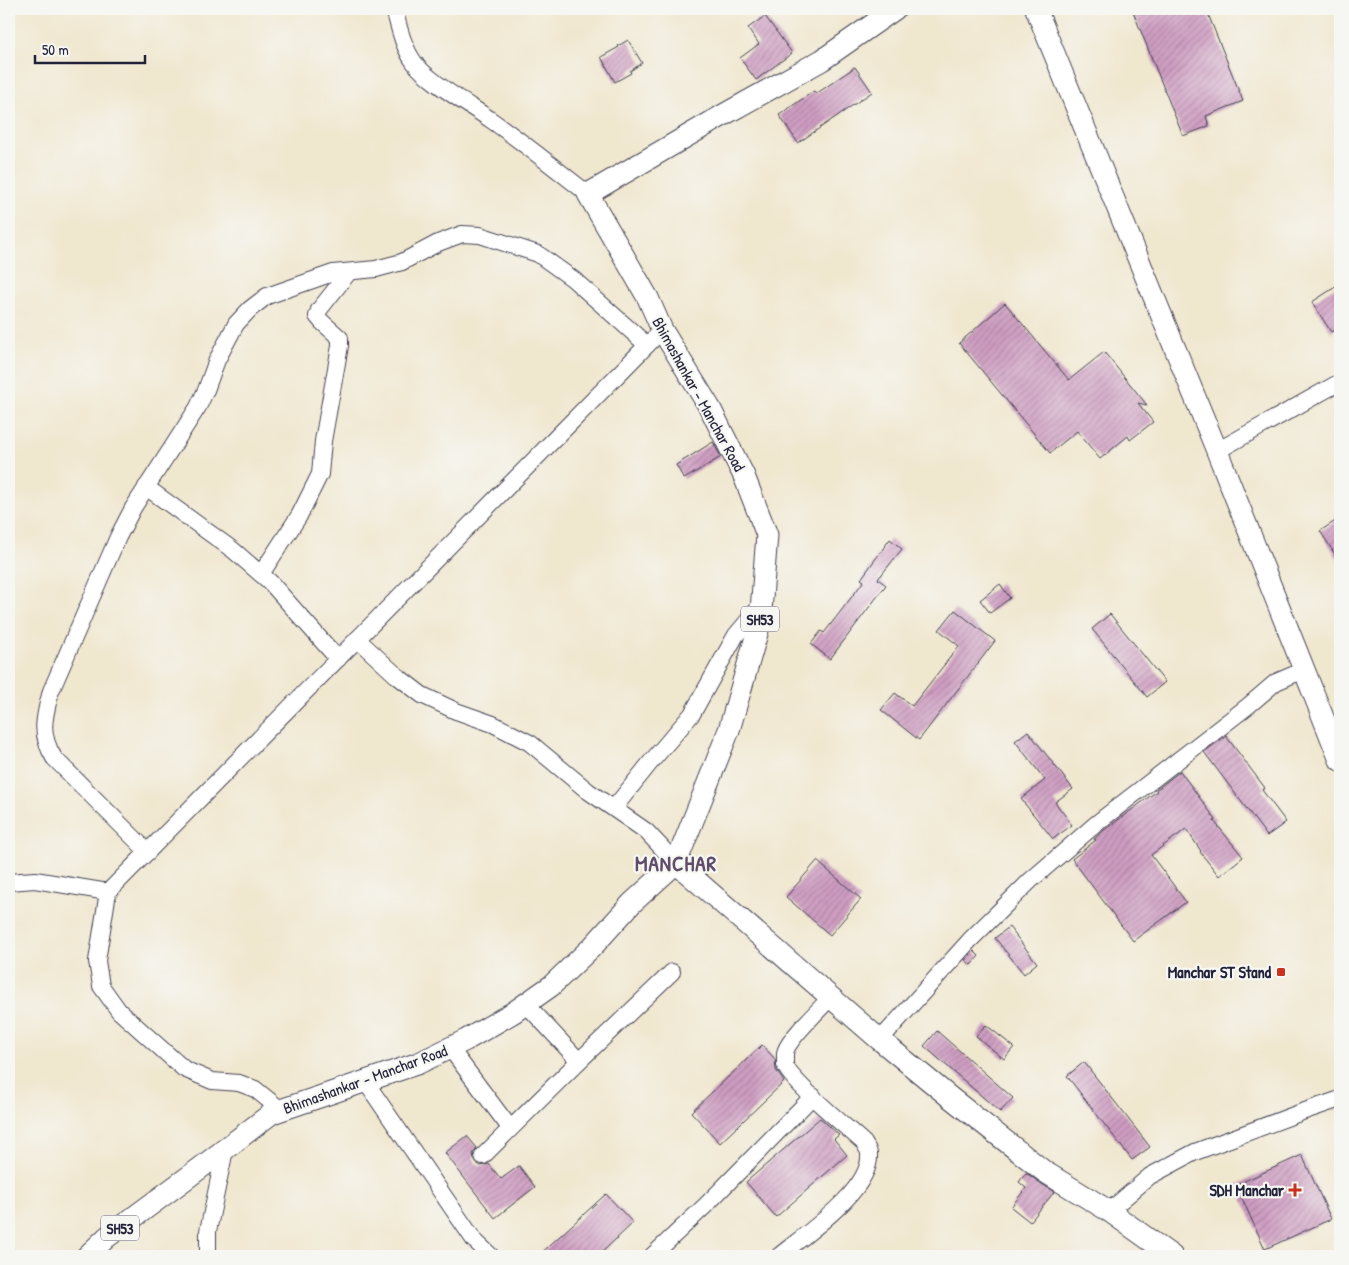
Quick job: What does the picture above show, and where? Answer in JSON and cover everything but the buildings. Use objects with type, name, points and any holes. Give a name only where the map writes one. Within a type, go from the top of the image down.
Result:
[{"type":"main road","points":[[588,194],[822,60],[895,9]]},
{"type":"main road","points":[[1036,9],[1218,450],[1340,760]]},
{"type":"main road","name":"Bhimashankar - Manchar Road","points":[[88,1256],[107,1237],[272,1113],[419,1063],[466,1040],[526,1004],[551,986],[594,946],[632,903],[676,863],[728,730],[760,623],[767,534],[744,476],[710,408],[662,330],[648,298],[588,194]]},
{"type":"main road","points":[[676,863],[880,1040],[952,1099],[1045,1172],[1109,1211],[1165,1254]]},
{"type":"street","points":[[394,9],[400,34],[414,63],[430,78],[540,156],[588,194]]},
{"type":"street","points":[[148,852],[54,758],[46,745],[43,731],[45,714],[51,691],[118,537],[146,487],[198,407],[227,339],[236,324],[250,309],[267,296],[333,273],[376,268],[402,262],[438,243],[462,234],[480,235],[538,254],[573,279],[647,345]]},
{"type":"street","points":[[261,574],[299,516],[320,474],[323,441],[340,338],[317,316],[319,310],[349,272]]},
{"type":"street","points":[[281,1110],[255,1089],[239,1083],[212,1081],[184,1069],[119,1011],[101,986],[97,961],[108,892],[662,330]]},
{"type":"street","points":[[1218,450],[1340,382]]},
{"type":"street","points":[[146,487],[232,550],[270,582],[338,659]]},
{"type":"street","points":[[614,808],[650,762],[692,714],[736,635],[763,603]]},
{"type":"street","points":[[357,639],[396,675],[422,695],[456,711],[493,724],[530,743],[588,791],[646,831],[676,863]]},
{"type":"street","points":[[880,1040],[970,940],[1031,880],[1097,822],[1248,706],[1276,682],[1304,670]]},
{"type":"street","points":[[9,882],[35,880],[108,892]]},
{"type":"street","points":[[483,1156],[579,1060],[672,972]]},
{"type":"street","points":[[779,1256],[847,1199],[861,1180],[868,1164],[870,1152],[864,1143],[794,1078],[785,1065],[785,1052],[793,1038],[831,997]]},
{"type":"street","points":[[526,1004],[579,1060]]},
{"type":"street","points":[[450,1048],[510,1128]]},
{"type":"street","points":[[364,1081],[474,1240],[491,1256]]},
{"type":"street","points":[[652,1256],[706,1205],[813,1096]]},
{"type":"street","points":[[1109,1211],[1150,1176],[1195,1152],[1340,1099]]},
{"type":"street","points":[[208,1256],[208,1231],[225,1150]]},
{"type":"place","name":"Manchar ST Stand","points":[[1281,972]]},
{"type":"place","name":"SDH Manchar","points":[[1295,1190]]},
{"type":"district","name":"MANCHAR","points":[[676,863]]}]
